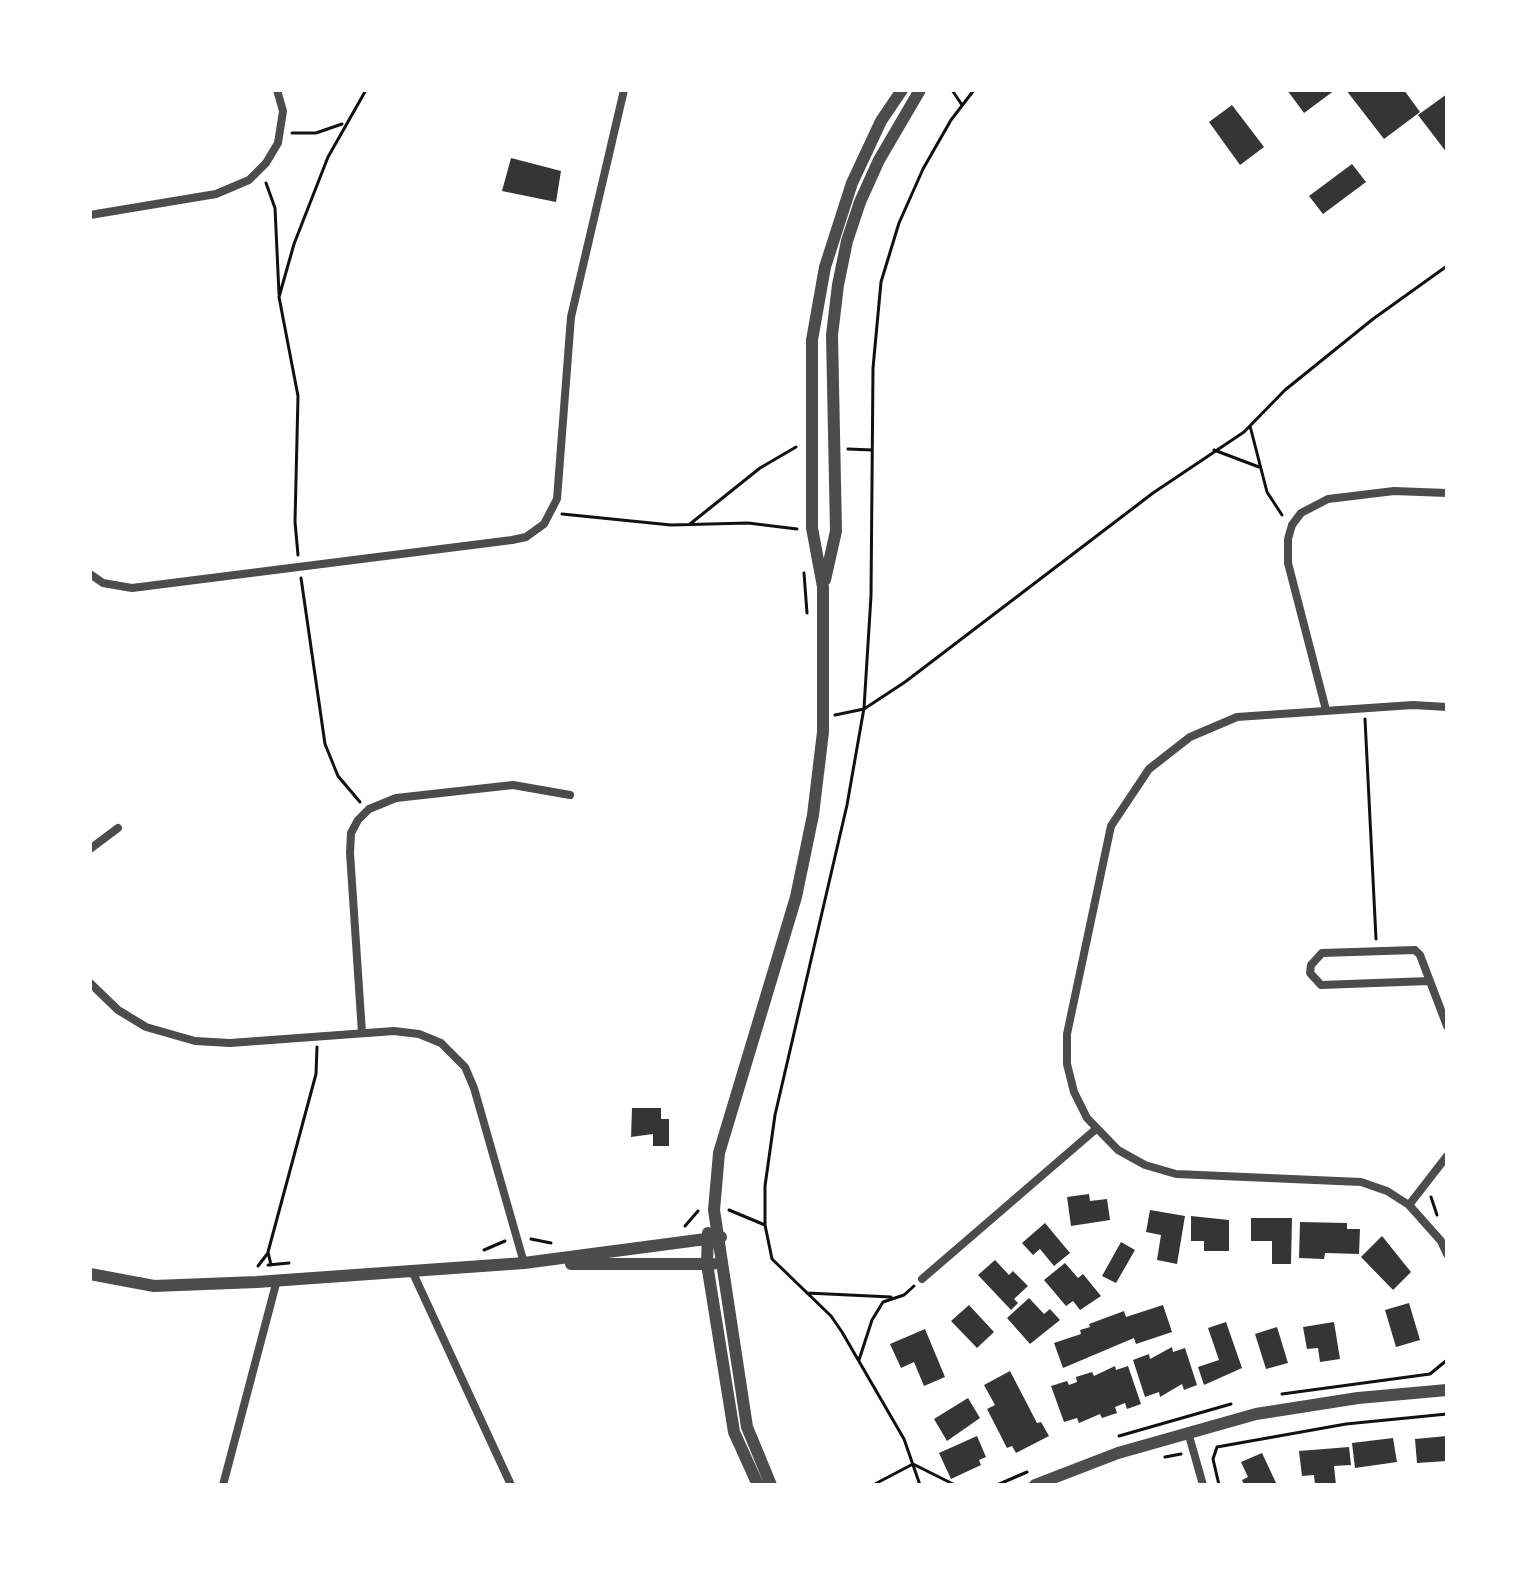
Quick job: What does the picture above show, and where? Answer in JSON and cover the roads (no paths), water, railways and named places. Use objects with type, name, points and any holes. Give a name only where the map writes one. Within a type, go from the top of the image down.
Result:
[{"type":"street","points":[[90,215],[216,194],[238,186],[258,170],[278,143],[283,111],[277,90]]},
{"type":"street","points":[[90,574],[103,583],[132,588],[512,540],[526,537],[544,524],[557,499],[571,317],[624,90]]},
{"type":"street","points":[[764,1483],[734,1432],[705,1239],[714,1219],[719,1153],[796,897],[813,815],[823,714],[823,587],[812,528],[809,381],[813,333],[864,152],[902,90]]},
{"type":"street","points":[[823,587],[836,531],[832,335],[840,239],[879,160],[920,90]]},
{"type":"street","points":[[813,333],[832,335]]},
{"type":"street","points":[[1326,710],[1288,563],[1288,539],[1292,525],[1301,513],[1328,499],[1394,491],[1447,493]]},
{"type":"street","points":[[1447,707],[1364,708],[1237,717],[1190,737],[1149,769],[1119,811],[1103,856],[1067,1034],[1067,1064],[1074,1092],[1096,1129],[1118,1150],[1145,1165],[1176,1174],[1347,1179],[1387,1191],[1409,1205],[1441,1241],[1447,1254]]},
{"type":"street","points":[[362,1033],[350,853],[351,833],[369,809],[396,798],[513,785],[570,795]]},
{"type":"street","points":[[90,849],[118,828]]},
{"type":"street","points":[[1429,981],[1328,985],[1316,982],[1310,973],[1315,958],[1322,953],[1415,950],[1429,981],[1447,1026]]},
{"type":"street","points":[[90,983],[118,1010],[146,1027],[178,1037],[230,1043],[362,1033],[419,1034],[441,1043],[465,1067],[474,1088],[524,1263]]},
{"type":"street","points":[[922,1279],[1096,1129]]},
{"type":"street","points":[[1409,1205],[1447,1156]]},
{"type":"street","points":[[714,1219],[721,1237],[747,1427],[764,1483]]},
{"type":"street","points":[[90,1274],[154,1286],[277,1280],[524,1263],[721,1237]]},
{"type":"street","points":[[524,1263],[723,1264]]},
{"type":"street","points":[[412,1271],[511,1485]]},
{"type":"street","points":[[223,1485],[277,1280]]},
{"type":"street","points":[[1035,1485],[1118,1453],[1188,1431],[1324,1402],[1447,1390]]},
{"type":"street","points":[[1188,1431],[1203,1485]]}]
